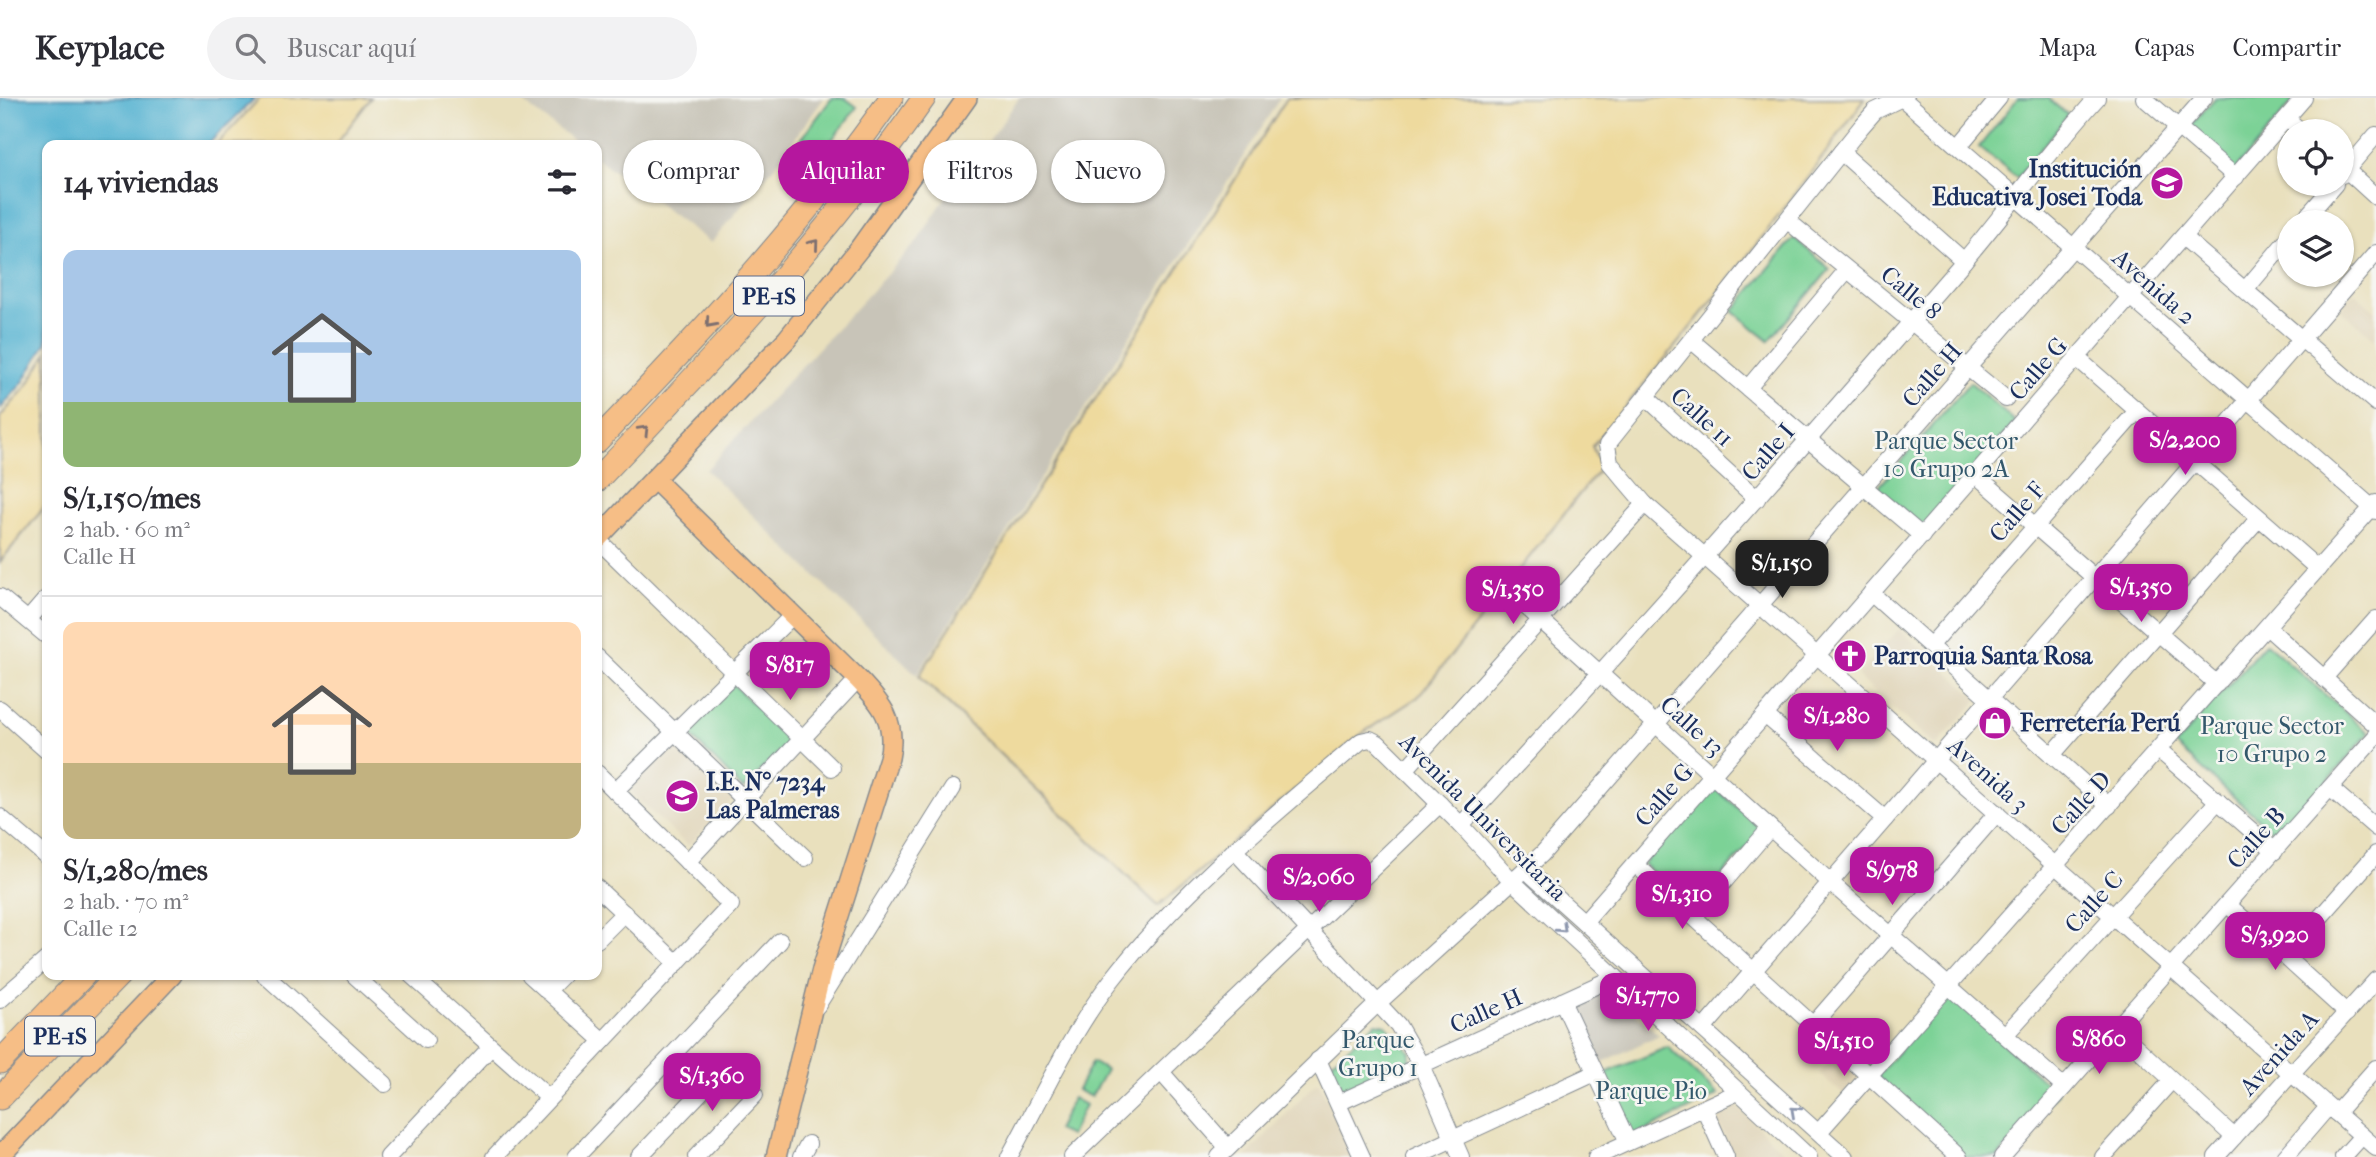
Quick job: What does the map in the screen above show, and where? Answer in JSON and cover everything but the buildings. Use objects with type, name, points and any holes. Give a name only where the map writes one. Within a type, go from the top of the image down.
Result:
[{"type":"highway","name":"PE-1S","points":[[602,437],[696,338],[774,250],[891,98]]},
{"type":"highway","name":"PE-1S","points":[[602,475],[713,359],[795,267],[866,178],[924,98]]},
{"type":"highway","name":"PE-1S","points":[[0,1062],[79,980]]},
{"type":"highway","name":"PE-1S","points":[[0,1098],[114,980]]},
{"type":"main road","points":[[602,534],[787,339],[859,249],[967,98]]},
{"type":"main road","points":[[654,479],[858,678],[886,711],[892,746],[822,969],[776,1157]]},
{"type":"main road","points":[[0,1156],[167,980]]},
{"type":"street","name":"Avenida 2","points":[[1902,98],[2375,507]]},
{"type":"street","points":[[1647,398],[1875,111],[1902,98]]},
{"type":"street","points":[[1959,146],[1999,98]]},
{"type":"street","name":"Calle I","points":[[1461,825],[1601,675],[1809,440],[1964,261],[2014,196],[2097,98]]},
{"type":"street","points":[[2144,98],[2236,177]]},
{"type":"street","name":"Calle H","points":[[1224,1152],[1378,1003],[1525,869],[1657,725],[2204,98]]},
{"type":"street","name":"Calle G","points":[[1584,922],[2304,98]]},
{"type":"street","points":[[2354,159],[2376,135]]},
{"type":"street","points":[[1841,152],[1964,261]]},
{"type":"street","points":[[2354,180],[2376,197]]},
{"type":"street","points":[[2312,210],[2324,196]]},
{"type":"street","name":"Calle 8","points":[[1788,221],[2006,399]]},
{"type":"street","points":[[2183,237],[2302,339],[2373,395]]},
{"type":"street","points":[[2246,289],[2277,252]]},
{"type":"street","points":[[1703,1029],[2376,253]]},
{"type":"street","points":[[1748,388],[1847,270]]},
{"type":"street","points":[[1692,341],[1922,536]]},
{"type":"street","points":[[2077,358],[2318,569]]},
{"type":"street","name":"Avenida 3","points":[[1647,398],[1606,445],[1610,463],[1645,503],[1937,759],[2170,970],[2371,1142]]},
{"type":"street","name":"Calle 11","points":[[1647,398],[1757,499]]},
{"type":"street","name":"Calle F","points":[[1931,645],[2137,411]]},
{"type":"street","points":[[1975,474],[2217,684]]},
{"type":"street","points":[[1405,770],[1542,621],[1645,503]]},
{"type":"street","name":"Calle D","points":[[1819,1132],[2375,507]]},
{"type":"street","points":[[2052,755],[2259,518]]},
{"type":"street","points":[[602,544],[832,768]]},
{"type":"street","name":"Calle 13","points":[[1511,593],[1830,882],[2064,1087]]},
{"type":"street","points":[[1871,593],[2109,806]]},
{"type":"street","points":[[0,597],[42,632]]},
{"type":"street","points":[[28,621],[42,604]]},
{"type":"street","points":[[494,1157],[732,905],[604,785],[674,732],[793,615]]},
{"type":"street","points":[[2324,678],[2376,620]]},
{"type":"street","points":[[2267,627],[2376,725]]},
{"type":"street","points":[[602,662],[805,858]]},
{"type":"street","points":[[687,862],[858,678]]},
{"type":"street","points":[[0,709],[42,747]]},
{"type":"street","points":[[1765,715],[1885,819]]},
{"type":"street","name":"Calle B","points":[[2002,1157],[2376,736]]},
{"type":"street","name":"Avenida Universitaria","points":[[1234,850],[1361,741],[1370,739],[1378,743],[1461,825],[1512,881],[1809,1157]]},
{"type":"street","points":[[2159,750],[2275,851]]},
{"type":"street","points":[[810,1016],[953,788]]},
{"type":"street","points":[[2330,788],[2376,828]]},
{"type":"street","name":"Calle C","points":[[2005,1035],[2218,801]]},
{"type":"street","points":[[1072,1157],[1440,804]]},
{"type":"street","points":[[1813,1025],[1997,813]]},
{"type":"street","points":[[0,817],[42,853]]},
{"type":"street","points":[[1694,917],[1770,828]]},
{"type":"street","points":[[1009,1157],[1085,1020],[1109,983],[1193,889],[1234,850],[1403,1032],[1421,1065],[1461,1157]]},
{"type":"street","points":[[2285,957],[2376,853]]},
{"type":"street","points":[[1635,864],[1959,1157]]},
{"type":"street","name":"Avenida Universitaria","points":[[1525,869],[1845,1157]]},
{"type":"street","points":[[602,893],[677,963]]},
{"type":"street","points":[[2227,904],[2347,1013]]},
{"type":"street","points":[[602,935],[624,913]]},
{"type":"street","points":[[576,1157],[780,941]]},
{"type":"street","points":[[0,1000],[42,963]]},
{"type":"street","name":"Calle H","points":[[1338,1103],[1615,977]]},
{"type":"street","points":[[271,980],[385,1084]]},
{"type":"street","points":[[360,980],[426,1040]]},
{"type":"street","points":[[422,980],[491,1047],[549,1098]]},
{"type":"street","points":[[535,980],[603,1041]]},
{"type":"street","points":[[547,991],[558,980]]},
{"type":"street","name":"Avenida A","points":[[2216,1157],[2376,980]]},
{"type":"street","points":[[1562,1001],[1628,1142]]},
{"type":"street","points":[[2117,1030],[2234,1137]]},
{"type":"street","points":[[388,1157],[491,1047]]},
{"type":"street","points":[[1318,1060],[1362,1157]]},
{"type":"street","points":[[639,1157],[725,1067]]},
{"type":"street","points":[[2285,1157],[2376,1068]]},
{"type":"street","points":[[1161,1072],[1224,1152]]},
{"type":"street","points":[[1415,1157],[1595,1073]]},
{"type":"street","points":[[2103,1157],[2172,1080]]},
{"type":"street","points":[[1597,1157],[1738,1092]]},
{"type":"street","points":[[696,1157],[755,1095]]},
{"type":"street","points":[[1704,1108],[1726,1157]]},
{"type":"street","points":[[2343,1157],[2371,1142]]},
{"type":"shaded area","points":[[517,98],[824,98],[794,140],[778,140],[778,162],[764,179],[764,140],[623,140],[623,177],[602,162],[602,140],[573,140]]},
{"type":"shaded area","points":[[1019,98],[1280,98],[917,675],[706,470],[917,242],[942,203],[1037,203],[1037,140],[990,140]]},
{"type":"shaded area","points":[[657,203],[744,203],[711,243]]},
{"type":"shaded area","points":[[2354,292],[2376,311],[2376,340],[2340,309]]},
{"type":"shaded area","points":[[1899,629],[1978,699],[1936,746],[1857,676]]},
{"type":"shaded area","name":"I.E. N° 7234 Las Palmeras","points":[[674,743],[733,799],[688,846],[631,793],[632,785]]},
{"type":"shaded area","points":[[1607,988],[1659,1035],[1599,1064],[1573,1005]]},
{"type":"shaded area","points":[[1835,1055],[1860,1076],[1844,1095],[1819,1074]]},
{"type":"shaded area","points":[[1316,1083],[1320,1084],[1351,1157],[1245,1157]]},
{"type":"shaded area","points":[[1735,1105],[1789,1157],[1734,1157],[1713,1111]]},
{"type":"green space","points":[[832,98],[845,98],[857,107],[832,140],[800,140]]},
{"type":"green space","points":[[2018,98],[2047,98],[2068,115],[2017,178],[1979,147]]},
{"type":"green space","points":[[2215,98],[2296,98],[2234,171],[2187,130]]},
{"type":"green space","points":[[1794,238],[1830,269],[1769,341],[1733,311]]},
{"type":"green space","name":"Parque Sector 10 Grupo 2A","points":[[1970,382],[2015,422],[1923,528],[1878,488]]},
{"type":"green space","name":"Parque Sector 10 Grupo 2","points":[[2266,643],[2369,733],[2279,837],[2175,745]]},
{"type":"green space","points":[[733,684],[790,741],[743,789],[686,731]]},
{"type":"green space","points":[[1713,786],[1762,830],[1693,908],[1643,864]]},
{"type":"green space","points":[[1949,994],[2057,1093],[1998,1157],[1965,1157],[1877,1076]]},
{"type":"green space","name":"Parque Grupo 1","points":[[1376,1023],[1386,1025],[1410,1052],[1410,1065],[1346,1097],[1329,1064]]},
{"type":"green space","name":"Parque Pio","points":[[1668,1047],[1718,1095],[1630,1138],[1601,1075]]},
{"type":"green space","points":[[1092,1062],[1106,1070],[1091,1097],[1077,1090]]},
{"type":"green space","points":[[1073,1098],[1085,1105],[1070,1136],[1057,1130]]},
{"type":"sand","points":[[260,98],[371,98],[339,140],[221,140]]},
{"type":"sand","points":[[1287,98],[1865,98],[1733,275],[1592,446],[1601,467],[1418,697],[1364,732],[1158,906],[919,676]]},
{"type":"sand","points":[[42,361],[42,510],[0,562],[0,417],[27,386]]},
{"type":"water","points":[[0,98],[255,98],[212,140],[42,140],[42,350],[23,382],[0,409]]},
{"type":"place","name":"Institución Educativa Josei Toda","points":[[2167,183]]},
{"type":"place","name":"Parroquia Santa Rosa","points":[[1850,656]]},
{"type":"place","name":"Ferretería Perú","points":[[1995,723]]},
{"type":"place","name":"I.E. N° 7234 Las Palmeras","points":[[682,796]]}]
